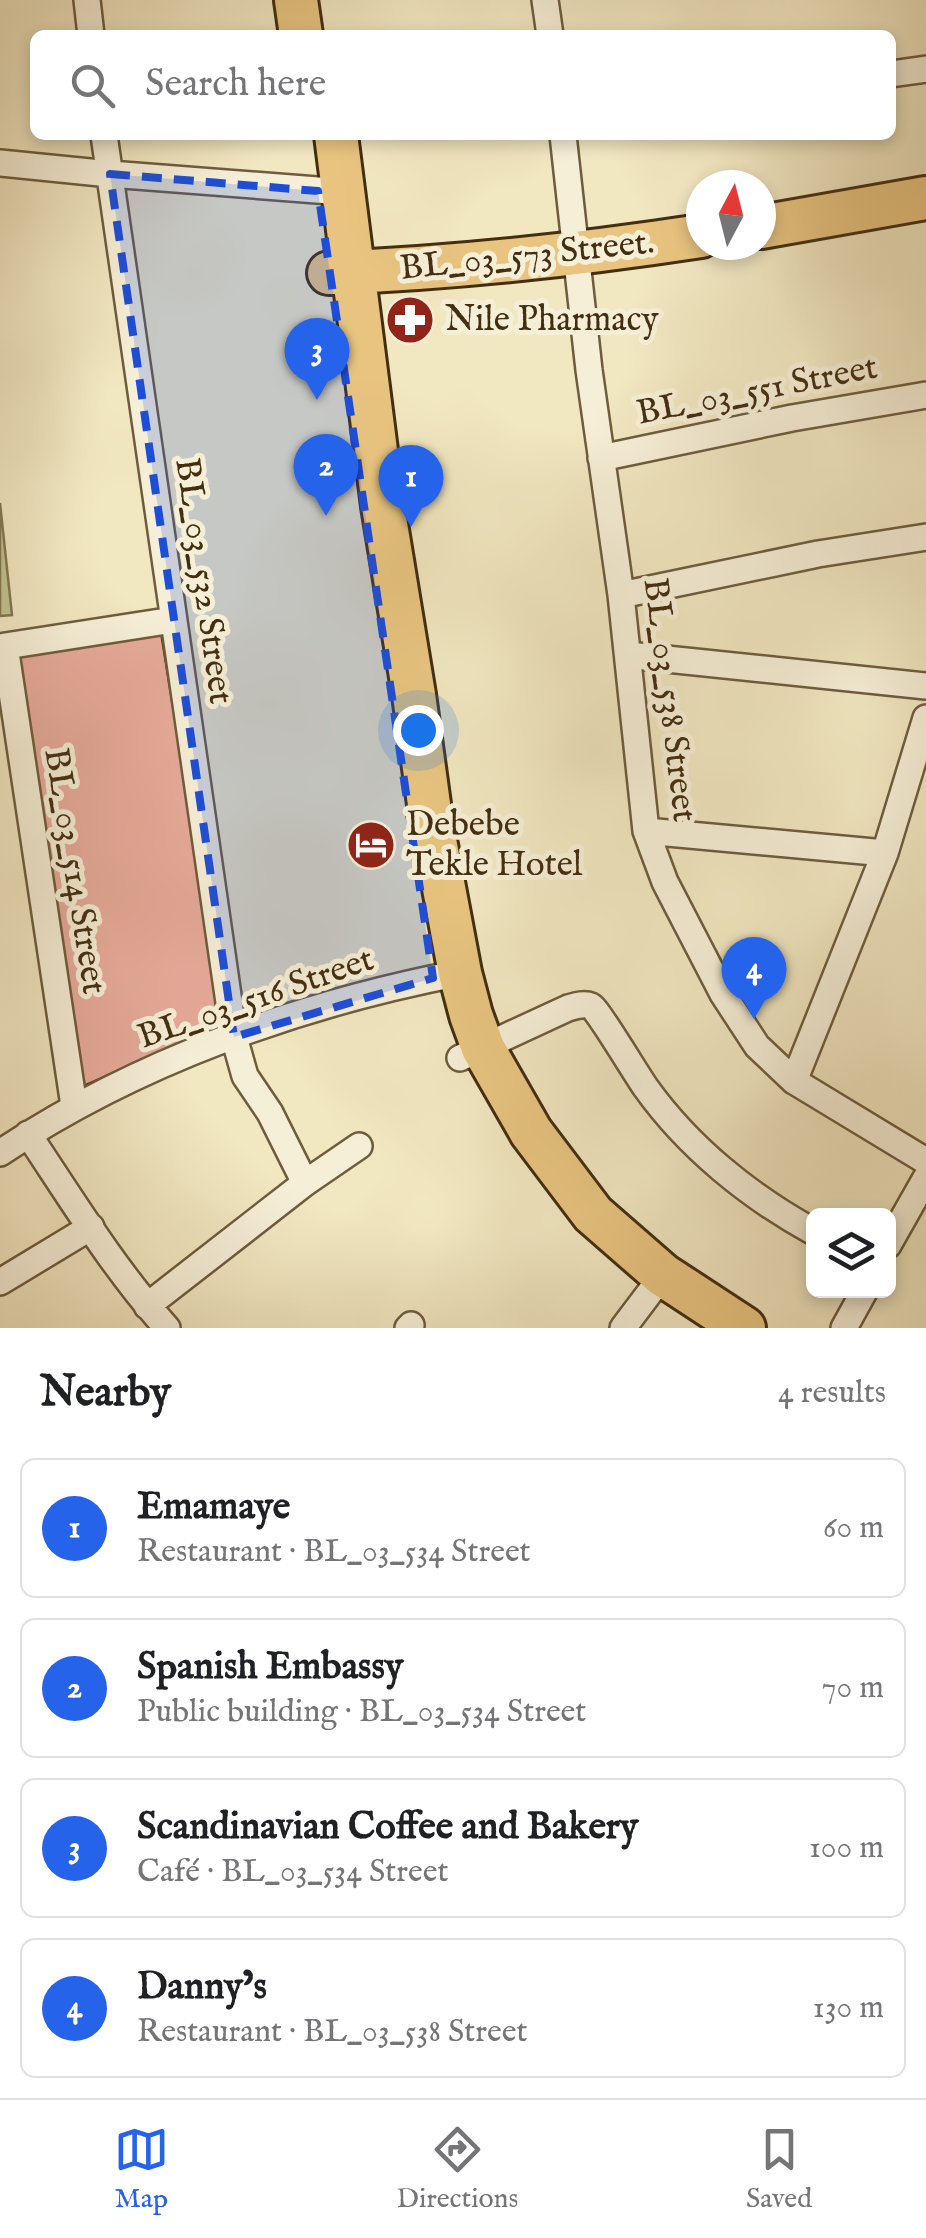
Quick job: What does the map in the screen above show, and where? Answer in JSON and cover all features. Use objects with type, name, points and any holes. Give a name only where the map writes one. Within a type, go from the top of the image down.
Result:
[{"type":"main road","points":[[296,0],[300,30]]},
{"type":"main road","points":[[318,0],[322,30]]},
{"type":"main road","points":[[314,140],[331,191]]},
{"type":"main road","points":[[336,140],[331,191],[340,272],[383,506],[401,697],[395,756],[447,976],[445,1024],[472,1053],[482,1102],[569,1226],[644,1299],[700,1328]]},
{"type":"main road","points":[[776,223],[926,198]]},
{"type":"main road","name":"BL_03_573 Street.","points":[[340,272],[578,255],[686,238]]},
{"type":"main road","points":[[644,1299],[744,1328]]},
{"type":"street","points":[[86,0],[90,30]]},
{"type":"street","points":[[545,0],[549,30]]},
{"type":"street","points":[[896,73],[926,68]]},
{"type":"street","name":"BL_03_532 Street","points":[[105,140],[234,1037],[245,1076],[270,1113],[306,1183]]},
{"type":"street","name":"BL_03_538 Street","points":[[565,140],[622,595],[646,831],[665,882],[723,994],[757,1046],[794,1081],[926,1160]]},
{"type":"street","points":[[0,163],[331,191]]},
{"type":"street","name":"BL_03_551 Street","points":[[602,458],[926,394]]},
{"type":"street","points":[[622,595],[926,536]]},
{"type":"street","points":[[2,646],[173,620]]},
{"type":"street","name":"BL_03_514 Street","points":[[2,646],[74,1106]]},
{"type":"street","points":[[628,655],[926,686]]},
{"type":"street","points":[[794,1081],[885,853],[926,718]]},
{"type":"street","points":[[646,831],[885,853]]},
{"type":"street","name":"BL_03_516 Street","points":[[0,1153],[74,1106],[178,1056],[308,1011],[447,976]]},
{"type":"street","points":[[472,1053],[568,1008],[587,1004],[596,1008],[636,1074],[672,1121],[752,1194],[806,1227]]},
{"type":"street","points":[[28,1134],[91,1228],[167,1328]]},
{"type":"street","points":[[147,1306],[360,1146]]},
{"type":"street","points":[[896,1231],[926,1178]]},
{"type":"street","points":[[0,1282],[91,1228]]},
{"type":"street","points":[[844,1328],[861,1298]]},
{"type":"highlighted area","points":[[110,174],[318,191],[433,978],[234,1037]]},
{"type":"green space","points":[[0,503],[12,615],[0,616]]},
{"type":"building","points":[[161,632],[224,1024],[75,1090],[12,655]]},
{"type":"place","name":"Nile Pharmacy","points":[[410,320]]},
{"type":"place","name":"Scandinavian Coffee and Bakery","points":[[317,400]]},
{"type":"place","name":"Spanish Embassy","points":[[326,516]]},
{"type":"place","name":"Emamaye","points":[[411,527]]},
{"type":"place","name":"Debebe Tekle Hotel","points":[[371,845]]},
{"type":"place","name":"Danny’s","points":[[754,1019]]}]
